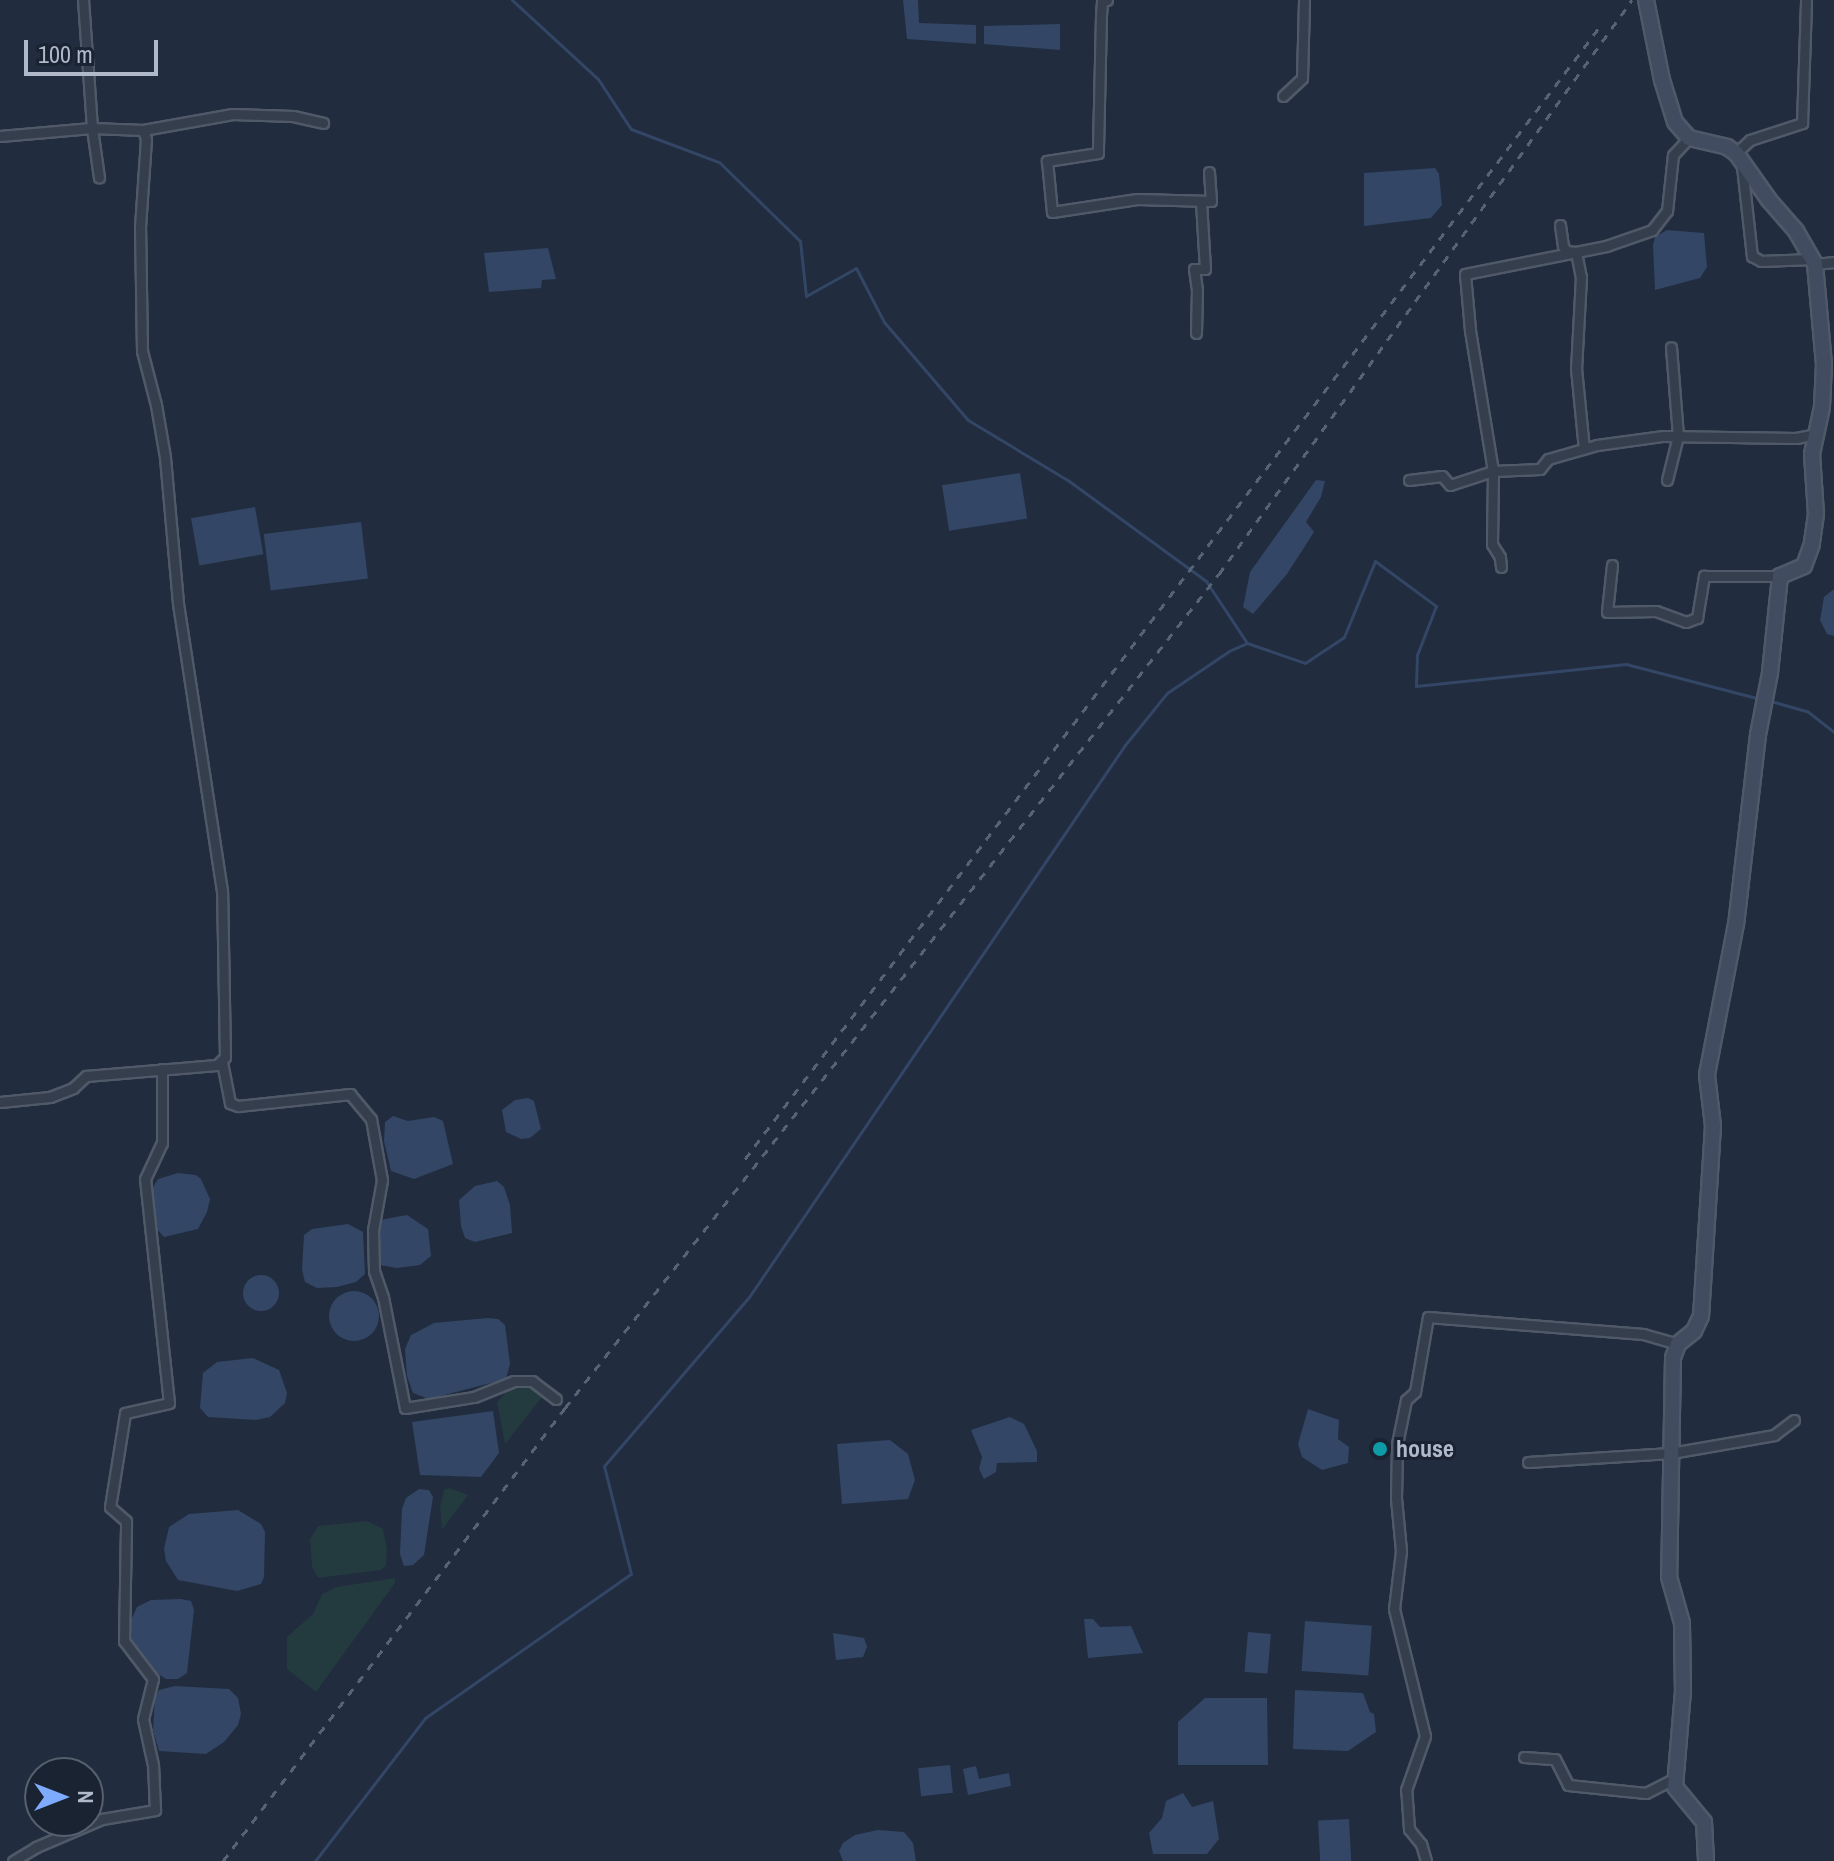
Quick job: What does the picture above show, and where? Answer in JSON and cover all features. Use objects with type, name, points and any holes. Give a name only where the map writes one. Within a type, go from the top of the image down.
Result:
[{"type":"main road","points":[[1646,0],[1675,122],[1689,138],[1727,147],[1739,156],[1769,200],[1796,231],[1813,261],[1824,364],[1822,407],[1816,434],[1812,544],[1804,566],[1780,576],[1736,924],[1707,1075],[1713,1126],[1701,1316],[1694,1331],[1678,1344],[1673,1358],[1669,1577],[1682,1623],[1683,1691],[1675,1778],[1678,1793],[1704,1822],[1706,1861]]},
{"type":"street","points":[[83,0],[93,104],[92,128],[99,178]]},
{"type":"street","points":[[1107,0],[1102,1],[1101,16],[1098,153],[1047,161],[1052,212],[1137,199],[1211,201],[1209,172]]},
{"type":"street","points":[[1283,96],[1302,78],[1304,0]]},
{"type":"street","points":[[1806,0],[1802,123],[1750,140],[1739,156],[1752,256],[1761,261],[1834,262]]},
{"type":"street","points":[[0,136],[92,128],[143,130],[233,114],[293,116],[323,123]]},
{"type":"street","points":[[143,130],[146,139],[140,227],[142,351],[165,457],[178,603],[222,891],[225,1057],[222,1062],[230,1103],[238,1106],[350,1094],[371,1119],[382,1180],[373,1230],[374,1271],[386,1310],[405,1408],[474,1397],[514,1381],[532,1381],[556,1399]]},
{"type":"street","points":[[1501,567],[1500,557],[1492,544],[1493,471],[1470,330],[1465,274],[1606,246],[1652,230],[1667,211],[1673,155],[1689,138]]},
{"type":"street","points":[[1196,333],[1194,269],[1205,269],[1201,201]]},
{"type":"street","points":[[1560,225],[1563,246],[1576,252],[1581,277],[1576,368],[1584,449]]},
{"type":"street","points":[[1667,480],[1678,436],[1671,347]]},
{"type":"street","points":[[1409,480],[1442,476],[1450,485],[1493,471],[1540,469],[1548,459],[1584,449],[1678,436],[1796,438],[1816,434]]},
{"type":"street","points":[[1612,565],[1607,612],[1656,611],[1686,622],[1697,618],[1704,576],[1780,576]]},
{"type":"street","points":[[0,1102],[50,1097],[73,1088],[86,1076],[222,1062]]},
{"type":"street","points":[[13,1861],[36,1847],[102,1819],[155,1810],[153,1765],[143,1719],[153,1679],[124,1641],[126,1521],[110,1507],[125,1413],[169,1403],[145,1179],[162,1143],[162,1069]]},
{"type":"street","points":[[1426,1861],[1421,1844],[1409,1829],[1406,1790],[1425,1736],[1394,1609],[1401,1551],[1396,1498],[1397,1444],[1406,1400],[1415,1392],[1428,1317],[1643,1334],[1678,1344]]},
{"type":"street","points":[[1528,1462],[1671,1453],[1774,1435],[1794,1420]]},
{"type":"street","points":[[1524,1757],[1555,1759],[1568,1785],[1646,1793],[1675,1778]]},
{"type":"green space","points":[[526,1385],[543,1396],[505,1444],[497,1402],[508,1390]]},
{"type":"green space","points":[[450,1488],[468,1495],[442,1530],[440,1506],[444,1490]]},
{"type":"green space","points":[[367,1521],[383,1529],[386,1566],[381,1570],[318,1578],[312,1567],[310,1539],[318,1526]]},
{"type":"green space","points":[[395,1578],[395,1583],[316,1692],[287,1669],[287,1637],[313,1614],[322,1594],[336,1587]]},
{"type":"water","points":[[903,0],[918,0],[919,23],[976,25],[976,44],[907,39]]},
{"type":"water","points":[[1060,24],[1060,50],[984,44],[984,26]]},
{"type":"water","points":[[1435,168],[1439,174],[1442,205],[1431,218],[1364,226],[1364,173]]},
{"type":"water","points":[[1667,230],[1704,233],[1707,267],[1700,278],[1655,290],[1653,245],[1655,237]]},
{"type":"water","points":[[548,248],[556,279],[542,280],[541,288],[489,292],[484,253]]},
{"type":"water","points":[[1020,473],[1027,518],[949,531],[942,485]]},
{"type":"water","points":[[1316,480],[1325,481],[1321,497],[1306,522],[1314,532],[1287,574],[1253,614],[1243,607],[1250,572]]},
{"type":"water","points":[[255,507],[263,554],[199,566],[191,518]]},
{"type":"water","points":[[361,522],[368,579],[271,591],[264,534]]},
{"type":"water","points":[[1834,589],[1834,636],[1827,634],[1820,620],[1824,597]]},
{"type":"water","points":[[528,1098],[534,1101],[541,1129],[530,1138],[521,1139],[506,1132],[502,1110],[515,1100]]},
{"type":"water","points":[[393,1116],[408,1121],[434,1117],[443,1121],[453,1164],[414,1179],[391,1171],[384,1141],[385,1122]]},
{"type":"water","points":[[178,1173],[196,1175],[201,1179],[210,1199],[198,1229],[164,1237],[155,1227],[152,1189],[158,1179]]},
{"type":"water","points":[[497,1181],[504,1187],[510,1205],[512,1233],[475,1242],[465,1238],[459,1200],[475,1186]]},
{"type":"water","points":[[407,1215],[428,1229],[431,1256],[420,1265],[397,1268],[380,1265],[380,1220]]},
{"type":"water","points":[[348,1224],[363,1232],[365,1274],[356,1282],[337,1287],[317,1288],[305,1282],[302,1270],[304,1235],[312,1229]]},
{"type":"water","points":[[261,1275],[274,1280],[279,1293],[274,1306],[261,1311],[248,1306],[243,1293],[248,1280]]},
{"type":"water","points":[[354,1291],[371,1299],[379,1316],[371,1333],[354,1341],[337,1333],[329,1316],[337,1299]]},
{"type":"water","points":[[498,1319],[505,1325],[510,1364],[506,1379],[429,1399],[413,1393],[407,1376],[405,1349],[411,1335],[434,1323]]},
{"type":"water","points":[[253,1358],[279,1370],[287,1393],[285,1403],[270,1417],[256,1420],[208,1417],[200,1408],[203,1373],[217,1362]]},
{"type":"water","points":[[1308,1409],[1339,1420],[1338,1439],[1349,1447],[1348,1463],[1322,1470],[1302,1457],[1298,1444]]},
{"type":"water","points":[[493,1411],[499,1453],[481,1477],[420,1475],[412,1422]]},
{"type":"water","points":[[1010,1417],[1024,1424],[1037,1451],[1037,1462],[997,1463],[996,1472],[984,1479],[979,1469],[982,1457],[971,1430]]},
{"type":"water","points":[[890,1440],[908,1454],[915,1480],[908,1499],[842,1504],[837,1444]]},
{"type":"water","points":[[419,1489],[429,1490],[433,1497],[424,1555],[413,1565],[404,1566],[400,1554],[402,1509],[406,1498]]},
{"type":"water","points":[[238,1510],[261,1524],[265,1532],[264,1577],[261,1584],[237,1591],[178,1580],[166,1561],[164,1549],[169,1527],[189,1514]]},
{"type":"water","points":[[151,1600],[191,1601],[194,1610],[187,1673],[178,1679],[166,1679],[152,1670],[131,1644],[128,1627],[137,1607]]},
{"type":"water","points":[[1084,1619],[1093,1619],[1100,1627],[1131,1626],[1143,1653],[1088,1658]]},
{"type":"water","points":[[1305,1621],[1372,1626],[1368,1676],[1302,1671]]},
{"type":"water","points":[[1248,1632],[1271,1634],[1267,1674],[1245,1672]]},
{"type":"water","points":[[833,1633],[864,1638],[867,1647],[863,1657],[836,1660]]},
{"type":"water","points":[[175,1686],[229,1689],[238,1698],[241,1714],[238,1725],[224,1742],[206,1754],[159,1751],[153,1730],[155,1697],[159,1690]]},
{"type":"water","points":[[1295,1690],[1363,1693],[1370,1712],[1374,1714],[1376,1732],[1348,1751],[1293,1749]]},
{"type":"water","points":[[1205,1698],[1267,1698],[1268,1765],[1178,1765],[1178,1722]]},
{"type":"water","points":[[950,1765],[953,1793],[921,1796],[918,1768]]},
{"type":"water","points":[[976,1766],[979,1779],[1009,1773],[1011,1786],[968,1795],[963,1769]]},
{"type":"water","points":[[1183,1793],[1192,1807],[1213,1801],[1219,1839],[1207,1854],[1153,1854],[1149,1833],[1162,1818],[1166,1801]]},
{"type":"water","points":[[1349,1819],[1351,1861],[1320,1861],[1318,1821]]},
{"type":"water","points":[[878,1830],[904,1832],[913,1843],[916,1861],[843,1861],[839,1851],[843,1843],[855,1835]]},
{"type":"waterway","points":[[512,0],[598,79],[631,129],[719,162],[800,241],[806,296],[856,268],[884,322],[968,420],[1069,481],[1206,581],[1247,643],[1305,663],[1344,637],[1375,561],[1436,606],[1417,655],[1416,686],[1626,664],[1760,699]]},
{"type":"waterway","points":[[315,1861],[425,1718],[631,1574],[604,1466],[749,1297],[1125,745],[1167,693],[1229,651],[1247,643]]},
{"type":"waterway","points":[[1771,701],[1807,711],[1834,732]]},
{"type":"railway","points":[[223,1861],[565,1408],[1219,574],[1632,0]]},
{"type":"railway","points":[[745,1159],[1598,29]]},
{"type":"place","name":"house","points":[[1380,1449]]}]
